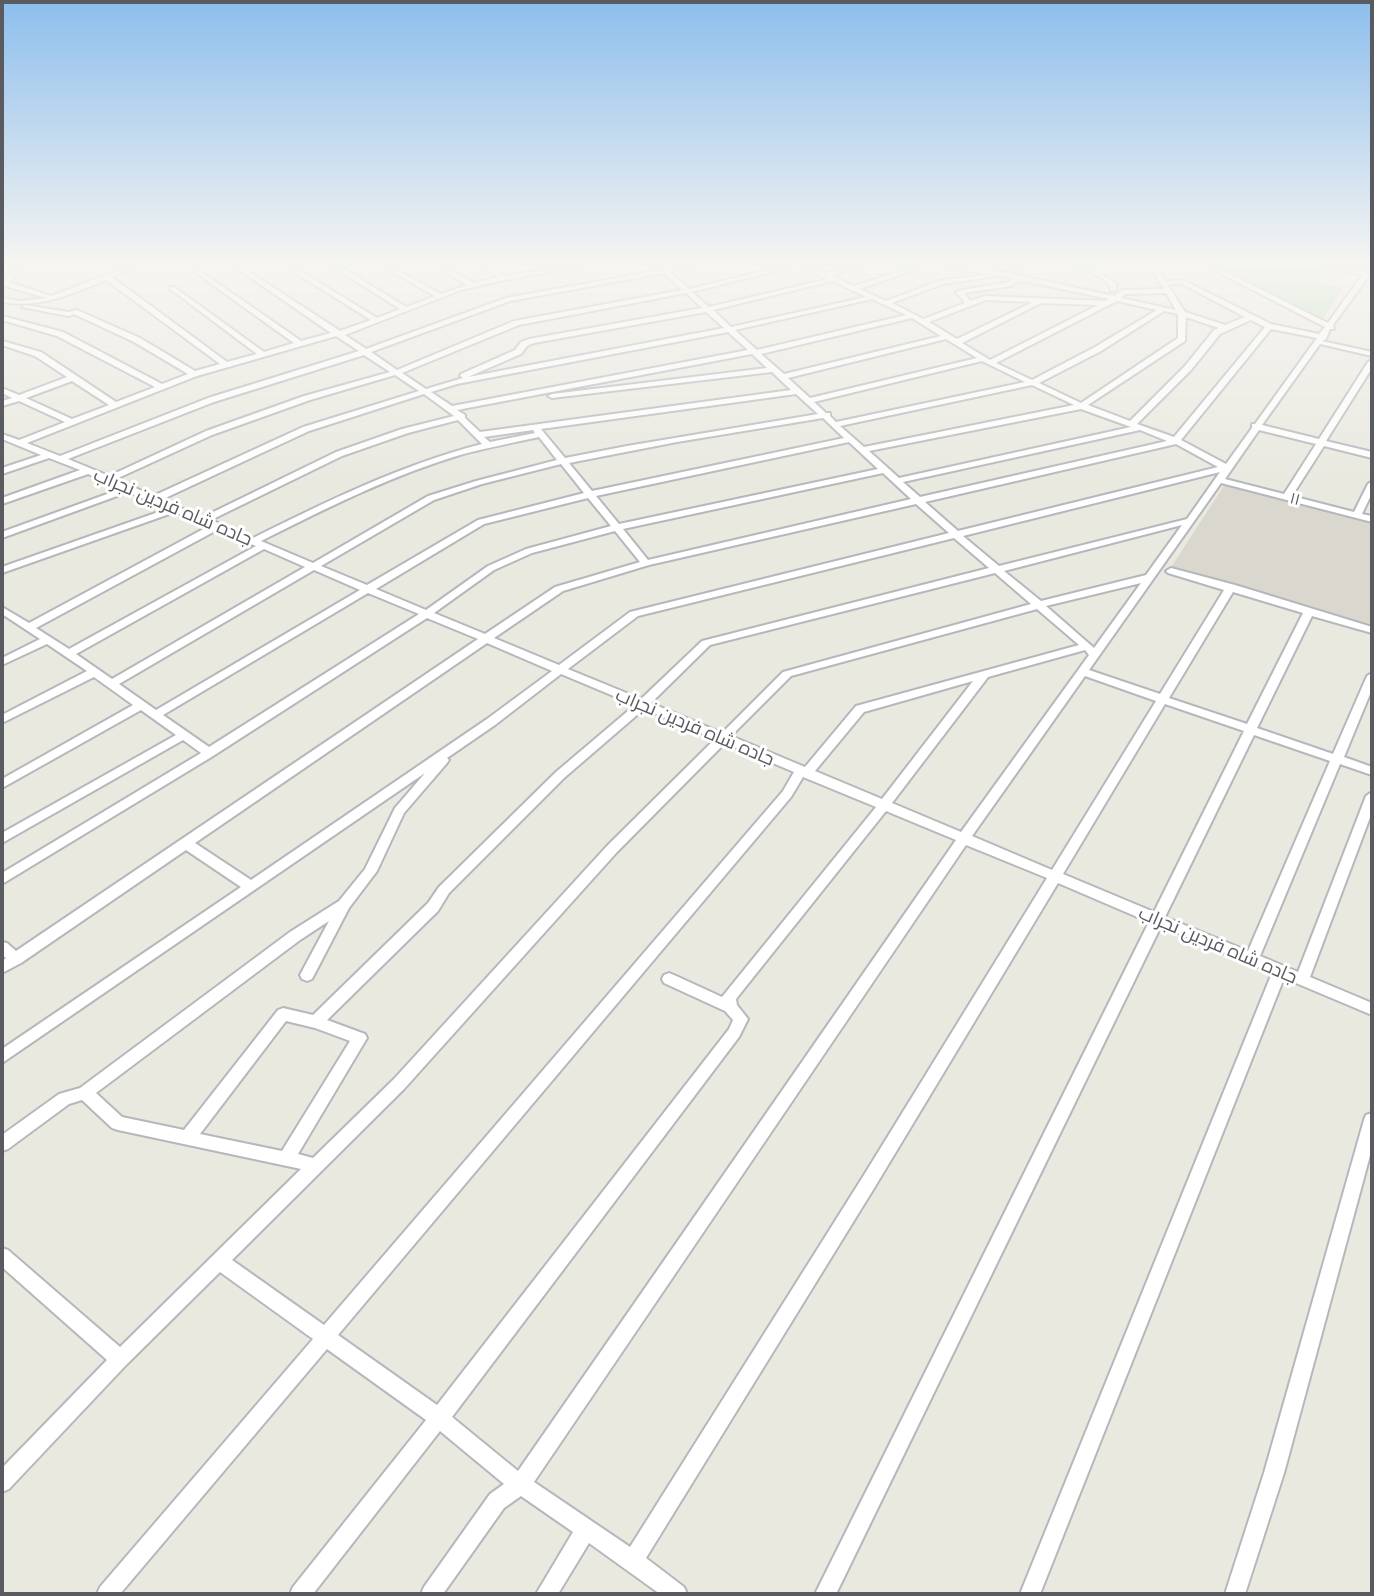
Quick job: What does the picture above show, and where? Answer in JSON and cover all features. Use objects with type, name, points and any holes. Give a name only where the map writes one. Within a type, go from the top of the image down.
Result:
[{"type":"street","points":[[71,339],[160,386]]},
{"type":"street","points":[[136,339],[194,374]]},
{"type":"street","points":[[192,339],[225,364]]},
{"type":"street","points":[[242,339],[262,354]]},
{"type":"street","points":[[294,339],[300,344]]},
{"type":"street","points":[[19,443],[194,374],[318,339]]},
{"type":"street","points":[[348,339],[452,409],[488,445]]},
{"type":"street","points":[[2,471],[54,457],[211,400],[399,339]]},
{"type":"street","points":[[109,479],[209,433],[277,408],[398,372],[477,339]]},
{"type":"street","points":[[455,382],[518,352],[524,344],[540,339]]},
{"type":"street","points":[[153,500],[306,429],[455,382],[680,339]]},
{"type":"street","points":[[741,339],[1090,651]]},
{"type":"street","points":[[520,398],[810,339]]},
{"type":"street","points":[[783,377],[937,339]]},
{"type":"street","points":[[950,339],[1032,383],[1082,406],[1176,441],[1226,468]]},
{"type":"street","points":[[955,343],[962,339]]},
{"type":"street","points":[[810,400],[987,361],[1031,339]]},
{"type":"street","points":[[836,424],[1032,383],[1113,339]]},
{"type":"street","points":[[862,450],[1082,406],[1182,339]]},
{"type":"street","points":[[1130,425],[1149,409],[1210,339]]},
{"type":"street","points":[[2,968],[559,589],[646,563],[1176,441],[1258,339]]},
{"type":"street","points":[[431,1594],[497,1501],[520,1485],[963,839],[1083,672],[1090,651],[1219,480],[1255,426],[1321,340],[1372,354]]},
{"type":"street","points":[[2,343],[38,354],[113,404]]},
{"type":"street","points":[[1287,497],[1372,362]]},
{"type":"street","points":[[452,409],[520,398],[774,369]]},
{"type":"street","points":[[2,404],[72,378]]},
{"type":"street","points":[[2,390],[70,421]]},
{"type":"street","points":[[479,435],[538,430],[798,391]]},
{"type":"street","points":[[111,684],[430,498],[473,483],[565,461],[827,415]]},
{"type":"street","points":[[202,521],[339,454],[462,417]]},
{"type":"street","points":[[1255,426],[1372,455]]},
{"type":"street","points":[[897,481],[1141,428]]},
{"type":"street","points":[[69,654],[258,543],[360,488],[446,455],[538,430]]},
{"type":"street","points":[[538,430],[646,563]]},
{"type":"street","name":"جاده شاه فردین نجراب","points":[[2,436],[558,671],[1372,1009]]},
{"type":"street","points":[[155,715],[481,522],[591,494],[851,439]]},
{"type":"street","points":[[2,1057],[455,746],[634,614],[1226,468]]},
{"type":"street","points":[[2,879],[209,753],[425,615],[491,568],[529,551],[615,528],[884,470]]},
{"type":"street","points":[[2,501],[87,471]]},
{"type":"street","name":"۱۱","points":[[1219,480],[1372,519]]},
{"type":"street","points":[[1357,515],[1372,484]]},
{"type":"street","points":[[2,535],[128,489]]},
{"type":"street","points":[[2,570],[175,509]]},
{"type":"street","points":[[316,1022],[433,907],[444,890],[560,775],[642,705],[706,643],[995,568],[1188,522]]},
{"type":"street","points":[[30,627],[217,526]]},
{"type":"street","points":[[1171,571],[1372,630]]},
{"type":"street","points":[[2,1482],[120,1359],[399,1084],[612,849],[787,674],[1147,578]]},
{"type":"street","points":[[633,1561],[1231,587]]},
{"type":"street","points":[[2,611],[30,627],[209,753]]},
{"type":"street","points":[[825,1594],[1310,611]]},
{"type":"street","points":[[2,662],[47,640]]},
{"type":"street","points":[[107,1594],[860,709],[1090,651]]},
{"type":"street","points":[[2,719],[94,671]]},
{"type":"street","points":[[1083,672],[1372,771]]},
{"type":"street","points":[[730,1007],[729,998],[983,676]]},
{"type":"street","points":[[1252,959],[1372,677]]},
{"type":"street","points":[[2,784],[141,705]]},
{"type":"street","points":[[2,839],[184,736]]},
{"type":"street","points":[[307,975],[344,905],[370,871],[399,811],[455,746]]},
{"type":"street","points":[[1302,980],[1372,796]]},
{"type":"street","points":[[185,843],[250,886]]},
{"type":"street","points":[[2,1144],[64,1099],[85,1093],[295,936],[344,905]]},
{"type":"street","points":[[2,947],[16,959]]},
{"type":"street","points":[[1031,1594],[1280,971]]},
{"type":"street","points":[[300,1594],[439,1418],[734,1033],[741,1019],[730,1007],[669,979]]},
{"type":"street","points":[[187,1138],[283,1014],[316,1022],[360,1038],[286,1159]]},
{"type":"street","points":[[85,1093],[118,1123],[314,1165]]},
{"type":"street","points":[[1235,1594],[1274,1473],[1372,1120]]},
{"type":"street","points":[[219,1261],[439,1418],[520,1485],[677,1594]]},
{"type":"street","points":[[4,1262],[120,1359]]},
{"type":"street","points":[[547,1594],[585,1530]]},
{"type":"shaded area","points":[[1225,484],[1372,524],[1372,630],[1170,569]]}]
